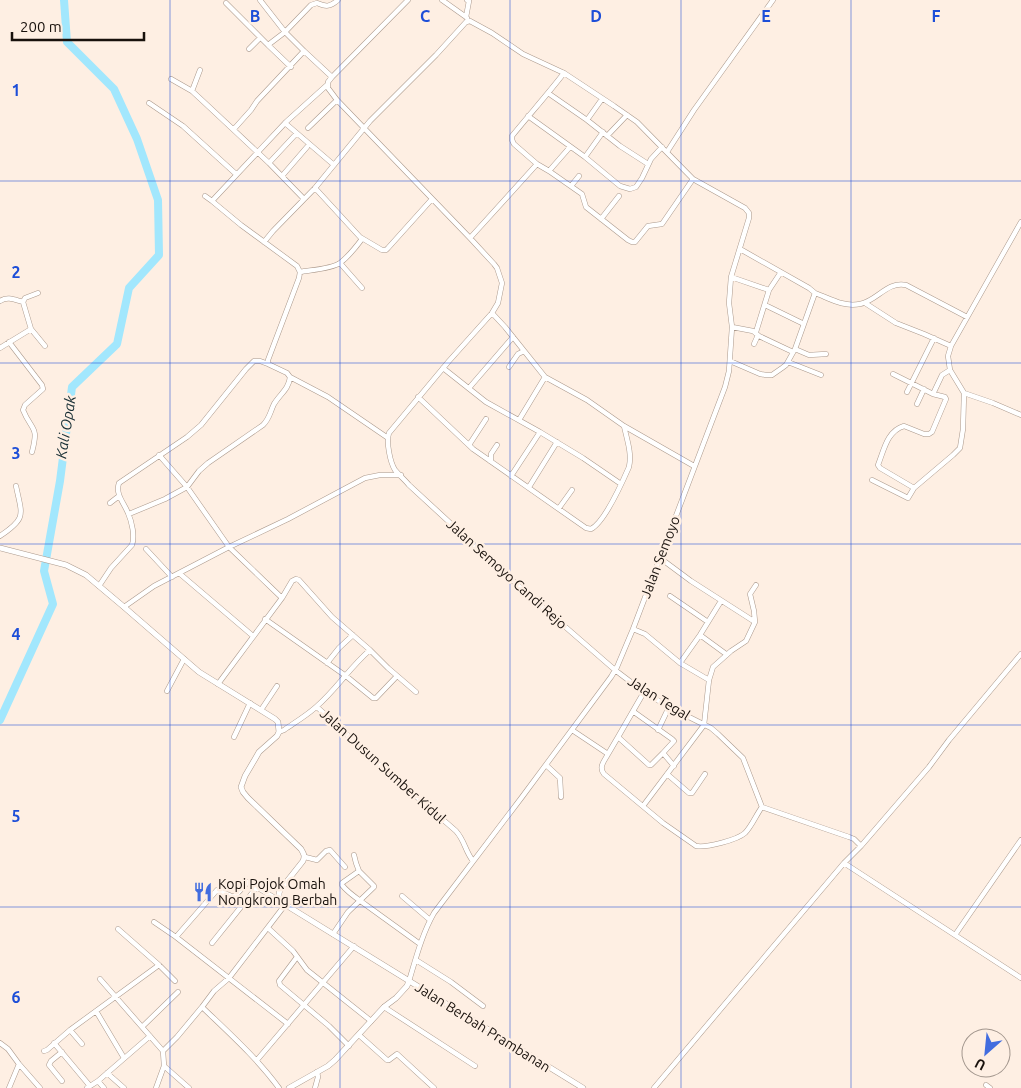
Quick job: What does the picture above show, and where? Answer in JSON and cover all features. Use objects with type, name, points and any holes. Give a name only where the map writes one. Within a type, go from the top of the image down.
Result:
[{"type":"street","points":[[260,0],[285,32],[332,77]]},
{"type":"street","points":[[268,45],[285,32],[312,5],[317,3],[327,6],[332,5],[338,0]]},
{"type":"street","points":[[212,201],[285,123],[327,85],[332,77],[408,0]]},
{"type":"street","points":[[442,0],[468,19],[531,58],[564,73],[638,122],[693,179],[662,224],[648,226],[635,242],[628,240],[600,219],[586,206],[582,194],[537,164],[515,145],[512,140],[512,136],[564,73]]},
{"type":"street","points":[[264,242],[315,188],[364,128],[466,22],[468,19],[469,0]]},
{"type":"street","points":[[668,152],[694,110],[773,0]]},
{"type":"street","points":[[226,3],[291,67]]},
{"type":"street","points":[[249,49],[260,38]]},
{"type":"street","points":[[234,129],[257,101],[304,51]]},
{"type":"street","points":[[192,91],[200,70]]},
{"type":"street","points":[[171,80],[192,91],[258,152],[304,199]]},
{"type":"street","points":[[100,586],[111,568],[132,545],[134,536],[129,514],[119,496],[117,488],[119,483],[187,437],[201,425],[254,361],[268,364],[287,373],[290,377],[328,397],[388,438],[389,433],[418,397],[492,313],[499,298],[502,283],[498,268],[337,100],[329,91],[327,85]]},
{"type":"street","points":[[548,93],[648,164]]},
{"type":"street","points":[[587,120],[602,98]]},
{"type":"street","points":[[308,128],[337,100]]},
{"type":"street","points":[[149,104],[184,126],[236,174]]},
{"type":"street","points":[[585,158],[605,134],[627,115]]},
{"type":"street","points":[[528,116],[620,186],[630,190],[636,187],[651,159],[662,147]]},
{"type":"street","points":[[285,123],[334,165]]},
{"type":"street","points":[[269,163],[296,134]]},
{"type":"street","points":[[282,176],[307,147]]},
{"type":"street","points":[[549,171],[570,147]]},
{"type":"street","points":[[470,238],[537,164]]},
{"type":"street","points":[[571,186],[579,176]]},
{"type":"street","name":"Jalan Semoyo","points":[[409,981],[420,944],[430,920],[615,670],[633,629],[694,466],[723,396],[730,361],[732,327],[730,303],[731,277],[749,213],[745,208],[693,179]]},
{"type":"street","points":[[315,188],[362,240],[382,250],[386,250],[432,199]]},
{"type":"street","points":[[205,196],[297,266],[300,272],[270,353],[268,364]]},
{"type":"street","points":[[600,219],[619,196]]},
{"type":"street","points":[[872,480],[908,498],[914,488],[960,448],[963,429],[964,393],[950,370],[948,356],[966,317],[1021,222]]},
{"type":"street","points":[[300,272],[334,266],[340,263],[362,240]]},
{"type":"street","points":[[740,249],[817,294],[845,305],[865,303],[891,286],[900,284],[906,285],[966,317]]},
{"type":"street","points":[[340,263],[362,288]]},
{"type":"street","points":[[754,344],[769,290],[781,272]]},
{"type":"street","points":[[731,277],[769,290]]},
{"type":"street","points":[[23,302],[25,298],[38,293]]},
{"type":"street","points":[[730,361],[760,374],[769,376],[777,372],[786,365],[794,351],[817,294]]},
{"type":"street","points":[[0,301],[10,298],[23,302]]},
{"type":"street","points":[[23,302],[31,329],[45,346]]},
{"type":"street","points":[[865,303],[896,323],[951,346]]},
{"type":"street","points":[[765,304],[804,324]]},
{"type":"street","points":[[492,313],[545,377],[587,400],[624,426],[694,466]]},
{"type":"street","points":[[732,327],[757,334],[794,351],[809,354],[826,354]]},
{"type":"street","points":[[0,348],[31,329]]},
{"type":"street","points":[[469,388],[513,337]]},
{"type":"street","points":[[907,392],[934,338]]},
{"type":"street","points":[[9,342],[42,385],[43,390],[25,405],[23,410],[35,432],[36,439],[32,452]]},
{"type":"street","points":[[509,367],[518,354],[524,351]]},
{"type":"street","points":[[788,362],[821,375]]},
{"type":"street","points":[[443,368],[486,402],[584,458],[622,484]]},
{"type":"street","points":[[933,394],[942,376],[950,370]]},
{"type":"street","points":[[893,374],[946,399],[932,432],[924,434],[904,426],[892,432],[878,465],[914,488]]},
{"type":"street","points":[[129,514],[165,499],[187,487],[199,471],[208,463],[264,425],[268,420],[273,405],[286,390],[290,377]]},
{"type":"street","points":[[519,420],[545,377]]},
{"type":"street","points":[[917,404],[924,389]]},
{"type":"street","points":[[964,393],[1021,415]]},
{"type":"street","points":[[418,397],[469,445],[590,529],[594,528],[606,513],[622,484],[631,461],[624,426]]},
{"type":"street","points":[[469,445],[486,419]]},
{"type":"street","points":[[512,476],[540,432]]},
{"type":"street","name":"Jalan Semoyo Candi Rejo","points":[[388,438],[394,469],[409,485],[518,585],[615,670]]},
{"type":"street","points":[[529,488],[557,442]]},
{"type":"street","points":[[490,461],[491,454],[496,446]]},
{"type":"street","points":[[160,455],[187,487],[230,547],[282,598]]},
{"type":"street","points":[[124,607],[154,586],[366,478],[380,475],[401,475]]},
{"type":"street","points":[[0,536],[15,526],[21,515],[16,486]]},
{"type":"street","points":[[559,508],[572,490]]},
{"type":"street","points":[[110,503],[119,496]]},
{"type":"street","points":[[0,548],[34,558],[58,562],[86,575],[200,672],[275,719],[278,722],[279,732],[254,759],[241,787],[243,792],[301,849],[305,857],[317,860],[330,850],[345,867]]},
{"type":"street","points":[[146,549],[172,577]]},
{"type":"street","points":[[660,558],[721,602],[755,622]]},
{"type":"street","points":[[179,573],[253,636]]},
{"type":"street","points":[[218,684],[294,579],[299,580],[332,617],[416,692]]},
{"type":"street","points":[[643,806],[704,725],[709,680],[713,667],[726,654],[746,641],[755,622],[750,594],[756,585]]},
{"type":"street","points":[[670,596],[708,622]]},
{"type":"street","points":[[680,663],[721,602]]},
{"type":"street","points":[[265,619],[346,676],[375,699],[397,676]]},
{"type":"street","points":[[633,629],[645,634],[680,663],[709,680]]},
{"type":"street","points":[[327,663],[353,635]]},
{"type":"street","points":[[700,635],[726,654]]},
{"type":"street","points":[[316,707],[370,650]]},
{"type":"street","points":[[654,1088],[844,863],[861,846],[928,767],[1021,654]]},
{"type":"street","points":[[166,691],[184,659]]},
{"type":"street","name":"Jalan Tegal","points":[[615,670],[644,692],[711,728],[718,734],[743,758],[762,806]]},
{"type":"street","points":[[261,710],[277,686]]},
{"type":"street","points":[[644,692],[608,754],[601,771],[663,823],[696,846],[703,847],[740,836],[750,826],[762,806],[854,839],[861,846]]},
{"type":"street","points":[[234,737],[250,703]]},
{"type":"street","name":"Jalan Dusun Sumber Kidul","points":[[279,732],[316,707],[456,831],[473,861]]},
{"type":"street","points":[[658,730],[669,707]]},
{"type":"street","points":[[618,738],[649,765],[674,741],[634,712]]},
{"type":"street","points":[[572,730],[608,754]]},
{"type":"street","points":[[663,752],[674,766]]},
{"type":"street","points":[[546,765],[560,778],[561,797]]},
{"type":"street","points":[[667,774],[690,793],[705,774]]},
{"type":"street","points":[[955,934],[1021,840]]},
{"type":"street","points":[[333,934],[344,916],[374,886],[359,871],[354,854]]},
{"type":"street","points":[[176,937],[217,890],[234,897],[248,882],[275,898],[279,898],[280,890],[305,857]]},
{"type":"street","points":[[844,863],[1021,978]]},
{"type":"street","points":[[359,871],[342,885],[420,944]]},
{"type":"street","points":[[212,943],[257,887]]},
{"type":"street","points":[[402,896],[430,920]]},
{"type":"street","name":"Jalan Berbah Prambanan","points":[[279,898],[285,905],[583,1088]]},
{"type":"street","points":[[156,1088],[164,1066],[164,1051],[214,991],[229,978],[285,905]]},
{"type":"street","points":[[154,922],[288,1024]]},
{"type":"street","points":[[268,928],[287,944],[308,970],[371,1022]]},
{"type":"street","points":[[118,929],[175,981]]},
{"type":"street","points":[[257,1060],[354,946]]},
{"type":"street","points":[[297,957],[279,982],[280,984],[329,1026],[349,1046]]},
{"type":"street","points":[[416,960],[451,982],[483,1006]]},
{"type":"street","points":[[44,1051],[159,965]]},
{"type":"street","points":[[100,979],[164,1051]]},
{"type":"street","points":[[289,1088],[331,1064],[384,1007],[396,998],[409,981]]},
{"type":"street","points":[[142,1027],[178,992]]},
{"type":"street","points":[[202,1007],[257,1060],[279,1088]]},
{"type":"street","points":[[384,1007],[475,1066]]},
{"type":"street","points":[[96,1011],[124,1058]]},
{"type":"street","points":[[70,1030],[82,1044]]},
{"type":"street","points":[[359,1035],[386,1060],[397,1054],[434,1088]]},
{"type":"street","points":[[54,1044],[88,1087],[98,1081],[150,1036]]},
{"type":"street","points":[[0,1043],[8,1049],[40,1088]]},
{"type":"street","points":[[62,1052],[50,1061],[49,1065],[62,1081]]},
{"type":"street","points":[[9,1088],[19,1064]]},
{"type":"street","points":[[164,1066],[189,1088]]},
{"type":"street","points":[[107,1072],[124,1088]]},
{"type":"street","points":[[315,1088],[317,1072]]},
{"type":"street","points":[[98,1081],[104,1088]]},
{"type":"waterway","name":"Kali Opak","points":[[0,720],[53,604],[44,571],[60,481],[72,387],[117,344],[129,288],[159,255],[158,200],[137,139],[114,89],[67,42],[64,0]]},
{"type":"place","name":"Kopi Pojok Omah Nongkrong Berbah","points":[[203,892]]}]
